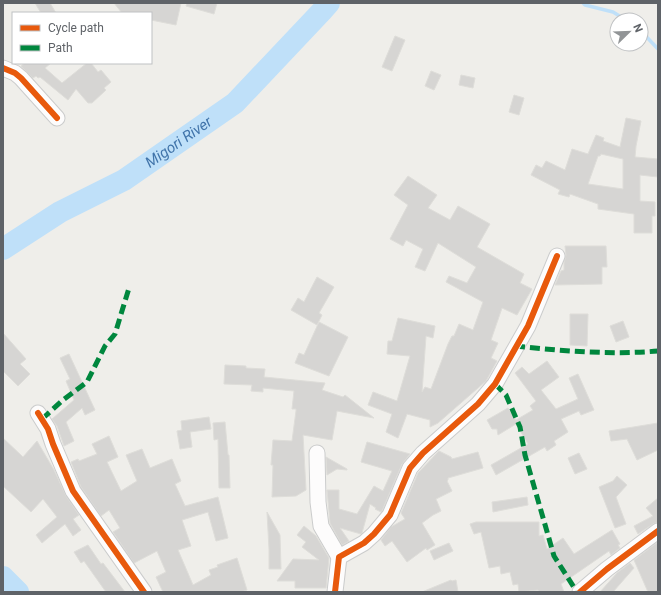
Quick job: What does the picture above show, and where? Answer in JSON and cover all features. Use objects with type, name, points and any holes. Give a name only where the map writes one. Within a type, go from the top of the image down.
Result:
[{"type":"street","points":[[3,68],[15,73],[21,78],[57,118]]},
{"type":"street","points":[[339,557],[364,544],[374,534],[390,515],[410,468],[423,453],[478,404],[495,384],[528,326],[557,256]]},
{"type":"street","points":[[38,413],[48,428],[53,444],[73,491],[144,592]]},
{"type":"street","points":[[317,453],[318,502],[321,526],[339,557],[335,592]]},
{"type":"street","points":[[580,592],[607,569],[658,531]]},
{"type":"building","points":[[35,3],[50,3],[55,12],[40,12]]},
{"type":"building","points":[[114,3],[181,3],[176,25],[152,20],[152,12],[121,12]]},
{"type":"building","points":[[187,3],[217,3],[214,14],[186,6]]},
{"type":"building","points":[[395,36],[405,40],[392,71],[382,67]]},
{"type":"building","points":[[24,64],[50,64],[45,68],[62,83],[86,64],[92,64],[98,72],[101,70],[111,82],[104,88],[106,90],[92,103],[88,103],[76,89],[68,100],[40,77],[38,78],[36,76],[33,78],[21,66]]},
{"type":"building","points":[[431,71],[441,75],[434,90],[425,86]]},
{"type":"building","points":[[461,75],[475,78],[473,88],[459,85]]},
{"type":"building","points":[[514,95],[524,98],[519,115],[509,112]]},
{"type":"building","points":[[626,118],[641,121],[635,157],[658,159],[658,177],[640,175],[640,201],[655,202],[655,216],[652,216],[652,233],[634,233],[634,214],[598,209],[598,204],[570,194],[569,197],[558,194],[560,190],[531,175],[536,165],[542,168],[546,161],[565,170],[572,149],[588,154],[596,135],[604,138],[603,141],[620,147]],"holes":[[[601,154],[623,159],[623,189],[588,184],[598,156]]]},
{"type":"building","points":[[408,176],[437,195],[428,208],[450,220],[458,206],[490,224],[477,247],[524,274],[520,283],[532,289],[517,315],[502,308],[491,340],[498,343],[491,358],[497,361],[486,381],[438,423],[430,427],[430,420],[407,414],[398,438],[386,432],[392,414],[368,405],[373,392],[397,401],[410,356],[387,354],[388,341],[392,341],[398,318],[435,326],[433,338],[426,336],[422,392],[425,387],[431,389],[448,344],[452,336],[454,336],[459,324],[473,330],[483,302],[446,282],[449,276],[467,283],[476,267],[438,243],[425,271],[415,267],[423,249],[406,240],[403,246],[390,239],[408,205],[394,195]]},
{"type":"building","points":[[565,246],[606,246],[607,267],[602,267],[602,284],[555,285],[561,271],[564,270],[566,255]]},
{"type":"building","points":[[317,277],[334,287],[319,313],[322,315],[317,325],[291,310],[298,298],[304,302]]},
{"type":"building","points":[[570,314],[588,314],[587,346],[570,345]]},
{"type":"building","points":[[623,321],[629,337],[616,342],[610,326]]},
{"type":"building","points":[[319,322],[348,337],[329,376],[295,363],[299,353],[304,355]]},
{"type":"building","points":[[3,333],[26,359],[20,364],[30,374],[18,386],[3,371]]},
{"type":"building","points":[[69,354],[95,410],[85,415],[82,408],[66,422],[74,441],[64,446],[57,426],[52,419],[74,400],[66,381],[70,379],[60,358]]},
{"type":"building","points":[[547,361],[559,377],[541,390],[556,409],[578,399],[569,378],[578,374],[594,410],[581,415],[579,411],[561,419],[568,432],[554,441],[556,445],[547,451],[545,447],[496,475],[491,465],[528,444],[516,424],[498,435],[497,429],[492,429],[487,420],[508,408],[516,420],[533,410],[530,406],[536,401],[515,373],[522,367],[529,374]]},
{"type":"building","points":[[225,365],[265,369],[264,377],[325,383],[322,390],[343,397],[345,395],[374,418],[337,411],[332,440],[303,435],[306,490],[296,496],[272,497],[273,465],[271,465],[273,440],[292,441],[296,411],[296,409],[292,409],[294,391],[263,388],[263,392],[251,391],[252,385],[224,384]]},
{"type":"building","points":[[209,417],[211,429],[190,432],[192,447],[180,449],[177,431],[182,430],[181,421]]},
{"type":"building","points":[[225,422],[229,455],[230,488],[219,488],[218,439],[214,440],[213,423]]},
{"type":"building","points":[[658,423],[658,450],[637,460],[627,439],[611,441],[609,431]]},
{"type":"building","points":[[109,436],[118,457],[107,462],[121,491],[137,481],[126,455],[142,449],[150,468],[172,459],[181,481],[175,484],[185,506],[218,497],[228,538],[216,541],[208,512],[182,520],[191,546],[178,550],[193,585],[211,575],[209,570],[218,567],[217,565],[237,558],[247,590],[241,592],[163,592],[156,577],[166,572],[157,551],[134,563],[113,532],[120,528],[109,510],[101,516],[81,487],[71,462],[78,459],[79,461],[97,454],[92,444]]},
{"type":"building","points":[[3,438],[23,457],[37,441],[54,470],[66,496],[79,515],[73,519],[81,530],[73,536],[65,524],[42,543],[36,535],[57,517],[43,499],[31,512],[3,486]]},
{"type":"building","points":[[367,442],[410,454],[402,464],[382,511],[381,512],[375,509],[376,508],[370,504],[362,533],[340,528],[349,541],[342,545],[330,523],[327,490],[339,490],[339,509],[357,514],[374,486],[383,491],[392,471],[361,462]]},
{"type":"building","points":[[439,451],[452,459],[478,452],[483,468],[448,478],[447,481],[452,491],[436,499],[441,511],[422,523],[435,545],[427,550],[426,548],[407,562],[392,541],[385,546],[381,540],[391,527],[405,519],[401,513],[418,473]]},
{"type":"building","points":[[579,453],[587,469],[575,474],[568,458]]},
{"type":"building","points":[[326,457],[347,470],[337,469],[327,475]]},
{"type":"building","points":[[617,476],[627,485],[616,497],[626,524],[615,528],[599,487],[613,481]]},
{"type":"building","points":[[527,497],[528,505],[493,512],[492,502]]},
{"type":"building","points":[[658,498],[658,522],[638,534],[634,526],[653,516],[646,508]]},
{"type":"building","points":[[267,512],[280,535],[281,569],[269,569]]},
{"type":"building","points":[[476,522],[539,522],[539,536],[543,535],[547,549],[563,538],[574,554],[612,530],[620,544],[618,545],[620,548],[611,555],[609,551],[561,584],[564,592],[539,592],[538,590],[519,592],[518,584],[513,585],[510,572],[501,574],[500,566],[489,568],[481,532],[474,534],[470,524]]},
{"type":"building","points":[[304,526],[316,536],[329,558],[326,588],[295,588],[295,581],[277,581],[293,559],[319,560],[302,547],[306,542],[297,535]]},
{"type":"building","points":[[658,542],[658,592],[648,592],[634,560]]},
{"type":"building","points":[[449,543],[453,551],[434,560],[430,551]]},
{"type":"building","points":[[88,545],[101,564],[103,563],[125,592],[106,592],[84,561],[81,563],[74,552]]},
{"type":"building","points":[[630,563],[634,568],[613,592],[600,592],[617,573]]},
{"type":"building","points":[[451,580],[456,580],[458,592],[422,592]]},
{"type":"waterway","name":"Migori River","points":[[3,249],[60,212],[124,180],[235,103],[329,3]]},
{"type":"waterway","points":[[583,3],[585,5],[613,12]]},
{"type":"waterway","points":[[649,39],[658,49]]},
{"type":"waterway","name":"Migori River","points":[[3,577],[18,592]]},
{"type":"marked path","points":[[42,419],[63,400],[87,382],[105,346],[115,334],[129,288]]},
{"type":"marked path","points":[[515,346],[587,352],[623,353],[658,351]]},
{"type":"marked path","points":[[495,384],[506,395],[520,427],[525,455],[554,556],[577,592]]},
{"type":"cycle path","points":[[3,68],[15,73],[21,78],[57,118]]},
{"type":"cycle path","points":[[335,592],[339,557],[364,543],[374,534],[390,515],[410,468],[423,453],[478,404],[495,384],[528,326],[557,256]]},
{"type":"cycle path","points":[[38,413],[48,429],[73,491],[144,592]]},
{"type":"cycle path","points":[[580,592],[607,569],[658,531]]}]
